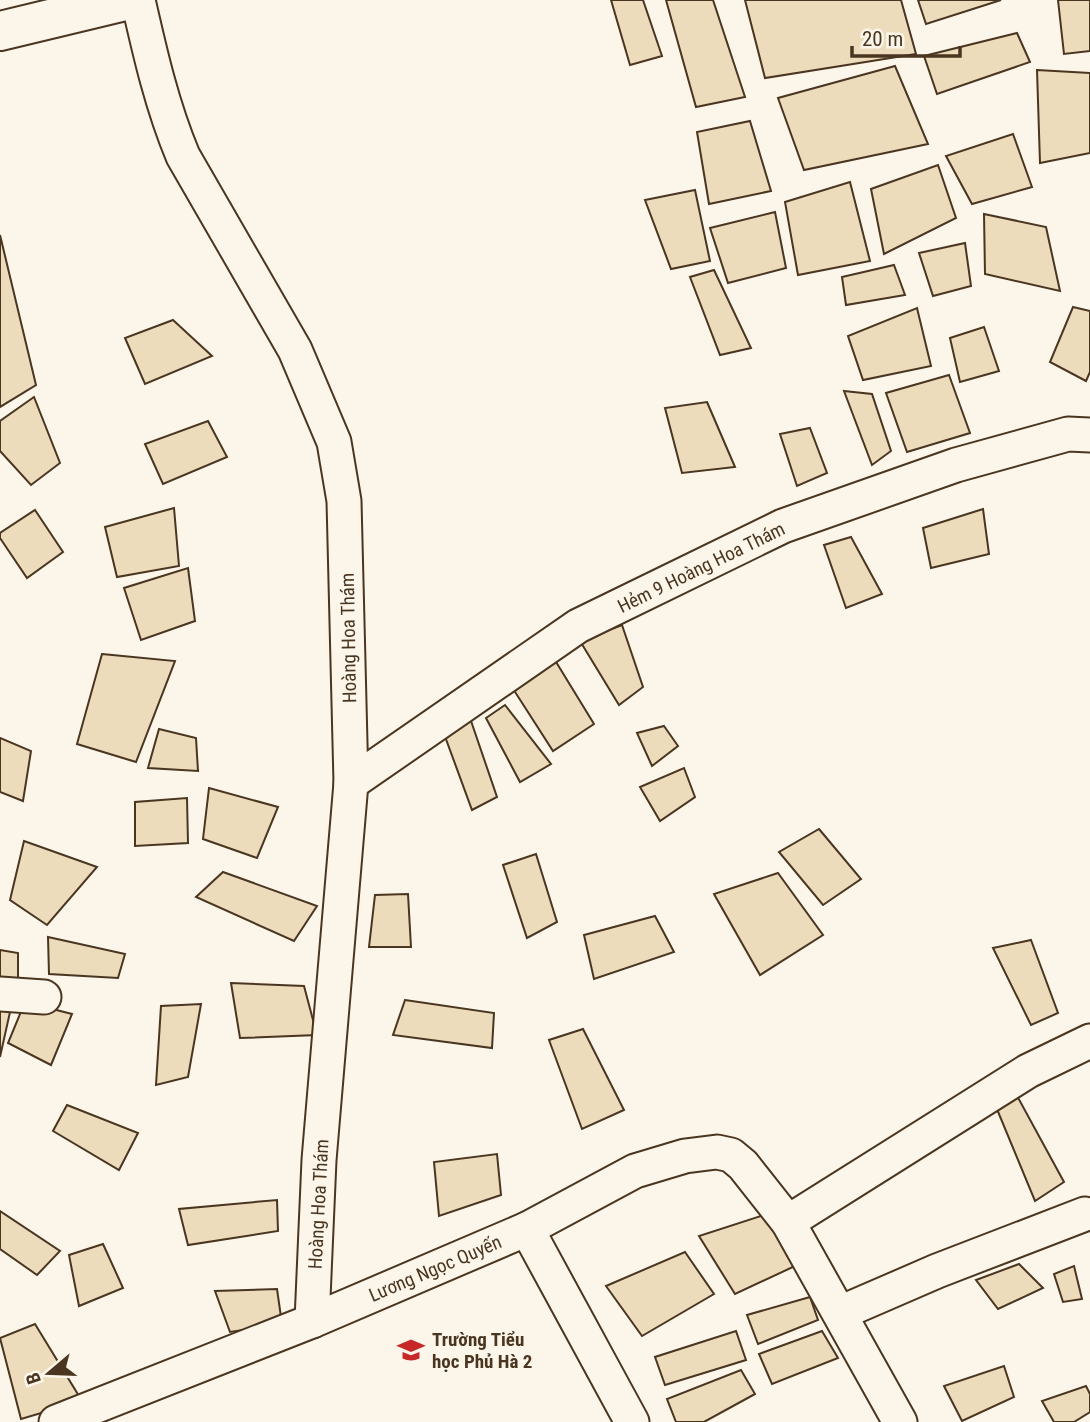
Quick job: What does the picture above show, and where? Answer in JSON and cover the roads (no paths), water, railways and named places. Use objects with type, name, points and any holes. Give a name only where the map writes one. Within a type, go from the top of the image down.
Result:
[{"type":"main road","points":[[0,31],[129,0]]},
{"type":"street","name":"Hoàng Hoa Thám","points":[[138,0],[159,92],[183,156],[295,350],[334,442],[344,501],[351,783],[318,1160],[312,1321]]},
{"type":"street","name":"Hẻm 9 Hoàng Hoa Thám","points":[[351,783],[578,626],[783,526],[956,465],[1068,434],[1090,435]]},
{"type":"street","points":[[0,994],[44,997]]},
{"type":"street","points":[[788,1222],[1028,1071],[1090,1041]]},
{"type":"street","name":"Lương Ngọc Quyến","points":[[56,1422],[312,1321],[527,1229],[635,1171],[685,1156],[717,1152],[731,1155],[743,1165],[788,1222],[900,1422]]},
{"type":"street","points":[[840,1313],[937,1271],[1085,1214]]},
{"type":"street","points":[[527,1229],[632,1422]]},
{"type":"place","name":"Trường Tiểu học Phủ Hà 2","points":[[411,1350]]}]
